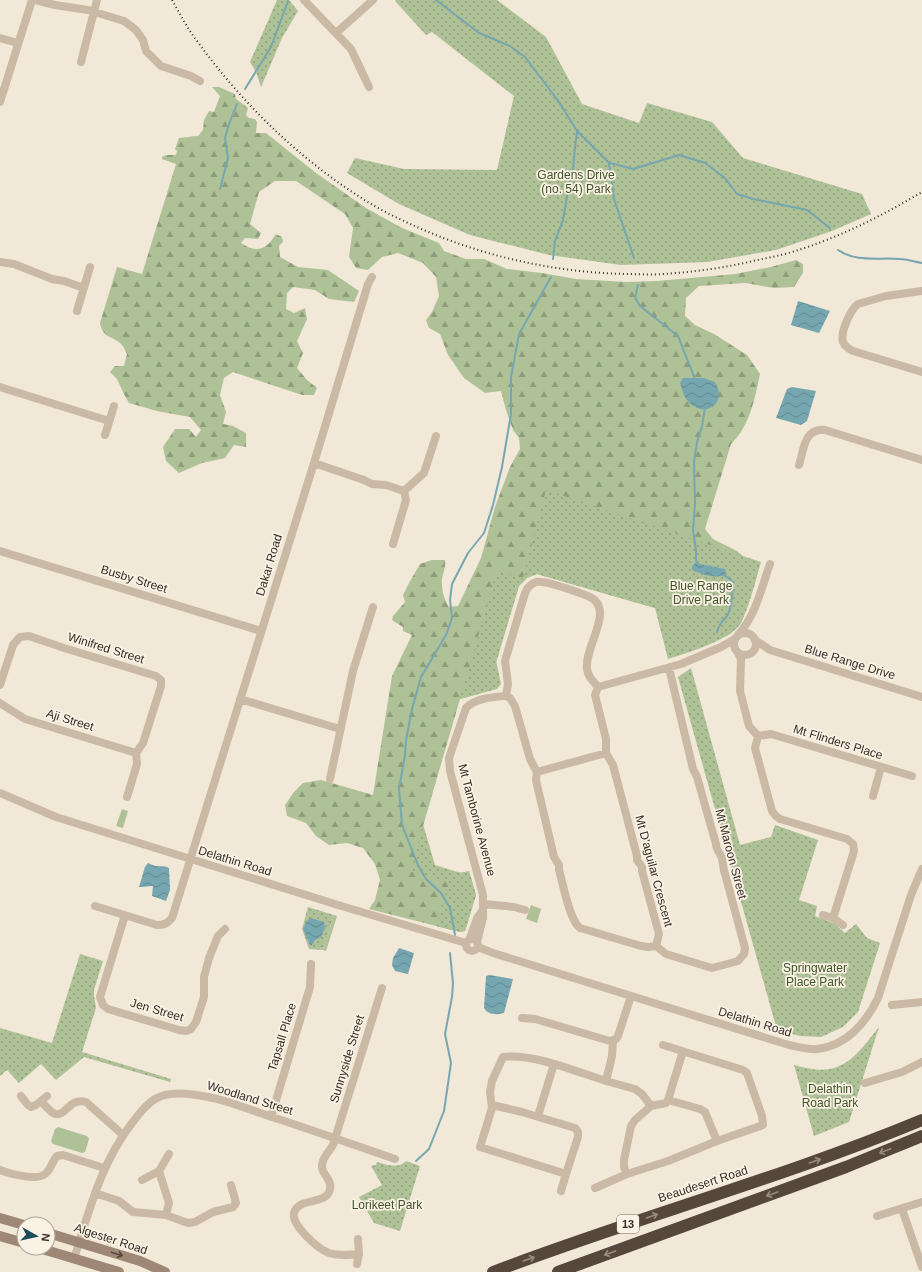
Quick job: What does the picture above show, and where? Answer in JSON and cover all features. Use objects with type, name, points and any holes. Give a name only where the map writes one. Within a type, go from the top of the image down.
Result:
[{"type":"highway","name":"Beaudesert Road","points":[[493,1272],[666,1211],[765,1179],[846,1150],[922,1120]]},
{"type":"highway","name":"13","points":[[558,1272],[846,1167],[922,1136]]},
{"type":"main road","points":[[0,1218],[16,1223]]},
{"type":"main road","name":"Algester Road","points":[[56,1235],[140,1261],[165,1272]]},
{"type":"main road","points":[[0,1236],[16,1241]]},
{"type":"main road","points":[[56,1253],[118,1272]]},
{"type":"street","points":[[0,102],[32,0]]},
{"type":"street","points":[[35,0],[94,12],[124,21],[136,30],[143,40],[146,51],[161,66],[191,76],[200,81]]},
{"type":"street","points":[[81,62],[98,0]]},
{"type":"street","points":[[304,0],[351,49],[369,87]]},
{"type":"street","points":[[336,33],[373,0]]},
{"type":"street","points":[[0,38],[18,44]]},
{"type":"street","points":[[0,262],[14,264],[52,279],[64,281],[84,288]]},
{"type":"street","points":[[77,311],[90,267]]},
{"type":"street","name":"Dakar Road","points":[[125,915],[157,925],[164,925],[172,918],[314,464],[368,284],[372,277]]},
{"type":"street","points":[[922,292],[886,296],[858,304],[854,307],[850,314],[843,339],[845,346],[853,351],[922,372]]},
{"type":"street","points":[[0,387],[109,421]]},
{"type":"street","points":[[105,435],[114,406]]},
{"type":"street","points":[[799,465],[807,438],[817,429],[825,430],[922,460]]},
{"type":"street","points":[[404,492],[424,474],[436,436]]},
{"type":"street","points":[[314,464],[372,484],[386,485],[404,492]]},
{"type":"street","points":[[393,544],[406,500],[404,492]]},
{"type":"street","name":"Busby Street","points":[[0,551],[261,631]]},
{"type":"street","points":[[770,564],[754,612],[746,626],[736,637],[734,644],[741,659],[740,691],[749,726],[758,736],[756,748],[772,811],[780,819],[847,839],[853,844],[854,851],[833,918]]},
{"type":"street","points":[[602,686],[589,677],[587,668],[587,659],[601,615],[599,603],[588,596],[545,582],[537,582],[530,585],[525,593],[506,656],[505,667],[508,684],[506,696],[510,698],[515,706],[530,759],[537,772],[536,780],[538,790],[554,857],[559,865],[571,915],[575,923],[580,928],[640,946],[656,946]]},
{"type":"street","points":[[330,779],[352,671],[374,607]]},
{"type":"street","points":[[741,672],[750,653],[755,648],[753,628],[754,612]]},
{"type":"street","points":[[537,772],[606,753],[606,739],[595,695],[602,686],[669,668],[689,661],[721,647],[736,637],[746,633],[770,650]]},
{"type":"street","name":"Winifred Street","points":[[0,685],[13,645],[20,636],[29,636],[156,676],[161,680],[161,686],[143,743],[136,753]]},
{"type":"street","points":[[721,647],[729,647],[743,655],[762,649],[770,650]]},
{"type":"street","name":"Blue Range Drive","points":[[770,650],[922,696]]},
{"type":"street","name":"Mt Maroon Street","points":[[656,946],[666,954],[712,968],[738,961],[744,954],[745,948],[722,863],[722,858],[716,849],[716,844],[697,776],[693,769],[669,668]]},
{"type":"street","name":"Mt Tamborine Avenue","points":[[473,942],[482,923],[482,887],[450,771],[449,761],[466,708],[475,702],[493,697],[506,696]]},
{"type":"street","points":[[240,698],[340,729]]},
{"type":"street","name":"Aji Street","points":[[0,703],[25,719],[136,753]]},
{"type":"street","name":"Mt Flinders Place","points":[[758,736],[771,734],[912,776]]},
{"type":"street","points":[[127,797],[137,764],[136,753]]},
{"type":"street","name":"Mt D'aguilar Crescent","points":[[606,753],[613,765],[637,860],[642,867],[658,934],[656,946]]},
{"type":"street","points":[[873,796],[881,767]]},
{"type":"street","name":"Delathin Road","points":[[0,792],[56,817],[190,860],[473,942],[493,954],[806,1049],[829,1047],[839,1042],[859,1028],[873,1008],[878,998],[911,894],[922,869]]},
{"type":"street","points":[[96,906],[125,915]]},
{"type":"street","points":[[483,908],[514,907],[525,910]]},
{"type":"street","name":"Jen Street","points":[[125,915],[100,997],[101,1002],[108,1009],[186,1031],[192,1029],[196,1022],[204,997],[204,977],[209,958],[218,936],[225,929]]},
{"type":"street","points":[[822,915],[833,918],[843,925]]},
{"type":"street","name":"Tapsall Place","points":[[270,1117],[310,987],[311,964]]},
{"type":"street","name":"Sunnyside Street","points":[[359,1254],[337,1254],[319,1248],[297,1226],[294,1218],[294,1212],[299,1206],[323,1198],[328,1194],[330,1189],[331,1184],[323,1174],[323,1160],[336,1138],[382,988]]},
{"type":"street","points":[[522,1018],[535,1019],[606,1040],[613,1040],[618,1036],[631,996]]},
{"type":"street","points":[[892,1005],[922,1002]]},
{"type":"street","points":[[606,1080],[612,1056],[613,1040]]},
{"type":"street","points":[[595,1188],[628,1174],[668,1161],[717,1141],[763,1125],[762,1116],[748,1073],[743,1070],[663,1045]]},
{"type":"street","points":[[628,1174],[624,1167],[624,1160],[631,1126],[635,1120],[651,1106],[666,1103],[683,1051]]},
{"type":"street","points":[[566,1174],[480,1147],[492,1105],[490,1092],[492,1081],[503,1057],[528,1057],[635,1089],[642,1094],[651,1106]]},
{"type":"street","points":[[865,1083],[902,1072],[922,1062]]},
{"type":"street","points":[[538,1116],[554,1064]]},
{"type":"street","name":"Woodland Street","points":[[74,1259],[104,1168],[122,1135],[144,1108],[156,1099],[168,1095],[182,1093],[210,1097],[395,1159]]},
{"type":"street","points":[[21,1096],[31,1107],[36,1106],[48,1096]]},
{"type":"street","points":[[41,1101],[54,1114],[58,1115],[75,1101],[80,1100],[86,1102],[122,1135]]},
{"type":"street","points":[[668,1100],[700,1109],[705,1112],[717,1141]]},
{"type":"street","points":[[492,1105],[538,1116],[575,1128],[578,1132],[578,1137],[561,1190]]},
{"type":"street","points":[[142,1180],[159,1171],[169,1154]]},
{"type":"street","points":[[0,1170],[6,1173],[36,1178],[42,1177],[50,1169],[54,1159],[57,1156],[63,1155],[104,1168]]},
{"type":"street","points":[[159,1171],[169,1203],[166,1215]]},
{"type":"street","points":[[95,1193],[119,1201],[133,1212],[166,1215],[188,1223],[195,1222],[213,1212],[233,1207],[236,1204],[231,1185]]},
{"type":"street","points":[[877,1216],[922,1202]]},
{"type":"street","points":[[902,1208],[922,1267]]},
{"type":"street","points":[[357,1264],[359,1254],[358,1239]]},
{"type":"green space","points":[[277,0],[289,0],[298,11],[282,38],[261,87],[256,72],[250,62]]},
{"type":"green space","name":"Gardens Drive (no. 54) Park","points":[[497,0],[546,37],[582,104],[639,123],[647,103],[712,122],[743,158],[862,194],[871,214],[832,231],[776,250],[707,262],[621,265],[549,255],[470,235],[399,204],[347,173],[355,158],[404,169],[497,170],[514,96],[432,32],[426,35],[395,1]]},
{"type":"green space","points":[[212,87],[219,87],[235,94],[236,99],[248,108],[246,115],[249,118],[255,119],[257,122],[256,133],[266,133],[316,173],[366,208],[402,228],[439,243],[444,251],[466,259],[484,259],[507,269],[576,279],[626,282],[657,281],[735,274],[771,267],[796,260],[803,264],[803,273],[794,287],[774,288],[745,283],[699,286],[686,298],[685,316],[695,325],[714,334],[747,355],[760,374],[751,411],[743,429],[731,444],[705,529],[713,539],[737,551],[751,564],[747,603],[741,623],[727,636],[655,608],[537,574],[527,578],[519,586],[496,663],[478,694],[460,699],[416,850],[427,868],[453,872],[469,871],[476,895],[465,931],[460,932],[369,909],[375,900],[380,880],[375,864],[363,848],[347,843],[329,845],[316,836],[306,823],[287,816],[285,805],[294,792],[303,783],[321,780],[373,795],[392,676],[412,635],[403,631],[403,627],[392,620],[393,616],[405,602],[403,595],[420,564],[432,560],[445,560],[442,577],[443,594],[449,607],[458,606],[481,558],[495,507],[510,467],[520,449],[519,438],[513,430],[501,391],[485,393],[464,378],[448,355],[440,334],[429,328],[426,320],[432,312],[439,296],[436,277],[423,263],[398,253],[382,257],[368,270],[356,268],[349,257],[353,228],[345,214],[296,181],[275,181],[259,192],[250,224],[261,233],[258,239],[245,238],[241,243],[252,248],[261,248],[269,243],[276,234],[282,237],[283,242],[279,246],[280,257],[298,267],[328,270],[359,291],[354,302],[329,299],[315,290],[293,287],[287,293],[286,309],[294,313],[305,308],[307,319],[297,341],[303,353],[297,368],[307,380],[317,388],[314,395],[302,395],[233,372],[224,378],[220,395],[226,412],[223,424],[233,426],[246,433],[246,447],[234,445],[225,458],[202,463],[179,473],[166,461],[163,447],[175,429],[189,429],[196,437],[201,430],[190,417],[157,411],[129,403],[117,379],[110,372],[115,366],[124,366],[127,354],[121,344],[105,334],[100,323],[117,267],[142,274],[176,164],[162,159],[162,157],[166,155],[176,155],[177,151],[175,149],[179,138],[198,136],[203,130],[204,120],[209,111],[214,112],[220,96]]},
{"type":"green space","name":"Blue Range Drive Park","points":[[546,490],[761,562],[749,602],[740,624],[735,630],[718,641],[668,659],[655,608],[537,574],[527,578],[519,586],[496,660],[501,684],[497,689],[460,699],[497,571],[523,578]]},
{"type":"green space","name":"Springwater Place Park","points":[[691,668],[740,845],[771,837],[775,825],[818,840],[799,900],[817,906],[815,916],[834,923],[845,933],[856,924],[867,938],[880,943],[858,1012],[843,1027],[821,1037],[800,1036],[777,1030],[678,677]]},
{"type":"green space","points":[[122,809],[128,811],[123,828],[116,826]]},
{"type":"green space","points":[[423,824],[435,865],[461,873],[469,871],[476,895],[465,931],[460,932],[436,926],[449,883],[410,871]]},
{"type":"green space","points":[[531,905],[541,909],[537,923],[526,919]]},
{"type":"green space","points":[[308,907],[334,915],[323,950],[309,949],[302,929]]},
{"type":"green space","points":[[334,915],[337,916],[326,951],[323,950]]},
{"type":"green space","points":[[80,954],[103,961],[94,990],[96,1008],[82,1052],[171,1079],[170,1082],[84,1057],[56,1080],[41,1064],[19,1083],[7,1070],[0,1076],[0,1028],[52,1043]]},
{"type":"green space","name":"Delathin Road Park","points":[[879,1027],[849,1122],[814,1136],[794,1065],[810,1069],[823,1070],[844,1064],[861,1049]]},
{"type":"green space","points":[[58,1127],[87,1136],[89,1139],[85,1152],[82,1153],[53,1144],[51,1141],[55,1129]]},
{"type":"green space","name":"Lorikeet Park","points":[[406,1161],[420,1166],[400,1231],[374,1223],[359,1197],[382,1185],[371,1166],[376,1165],[377,1162],[396,1166]]},
{"type":"water","points":[[798,301],[830,311],[819,333],[791,325]]},
{"type":"water","points":[[683,378],[704,378],[715,382],[719,397],[716,403],[712,407],[706,409],[700,409],[693,406],[687,400],[680,383]]},
{"type":"water","points":[[792,387],[816,391],[807,421],[801,425],[776,418],[787,389]]},
{"type":"water","points":[[695,563],[725,569],[726,572],[724,575],[720,576],[703,574],[692,570],[692,566]]},
{"type":"water","points":[[148,863],[155,866],[164,866],[169,868],[170,890],[166,901],[152,896],[153,886],[139,887],[145,867]]},
{"type":"water","points":[[311,918],[324,922],[325,928],[321,937],[310,945],[303,929],[307,921]]},
{"type":"water","points":[[399,948],[414,953],[408,974],[395,971],[392,965],[393,958]]},
{"type":"water","points":[[490,975],[513,979],[504,1013],[493,1014],[484,1008],[486,976]]},
{"type":"waterway","points":[[436,0],[479,33],[510,46],[525,57],[559,102],[577,131],[609,163],[614,199],[634,258]]},
{"type":"waterway","points":[[245,89],[271,47],[288,1]]},
{"type":"waterway","points":[[220,189],[228,158],[225,138],[237,104]]},
{"type":"waterway","points":[[553,259],[555,241],[563,220],[573,171],[577,131]]},
{"type":"waterway","points":[[610,163],[633,169],[679,155],[705,163],[725,178],[737,194],[753,199],[807,210],[830,228]]},
{"type":"waterway","points":[[838,250],[853,257],[868,259],[903,259],[922,263]]},
{"type":"waterway","points":[[455,935],[450,908],[441,893],[426,879],[418,865],[402,825],[399,789],[406,740],[412,709],[421,677],[446,635],[452,618],[450,600],[452,584],[468,553],[484,533],[493,505],[502,467],[511,414],[511,377],[519,334],[551,277]]},
{"type":"waterway","points":[[638,285],[635,298],[640,306],[678,336],[695,379]]},
{"type":"waterway","points":[[698,565],[696,561],[693,530],[695,504],[694,462],[705,408]]},
{"type":"waterway","points":[[717,632],[719,625],[727,617],[733,585],[728,577],[722,575]]},
{"type":"waterway","points":[[416,1161],[429,1149],[444,1111],[451,1063],[445,1034],[453,983],[450,953]]},
{"type":"railway","points":[[172,0],[193,36],[233,86],[272,128],[316,166],[376,207],[417,227],[467,246],[518,261],[570,270],[624,274],[686,272],[731,266],[792,252],[826,240],[858,226],[922,192]]}]
